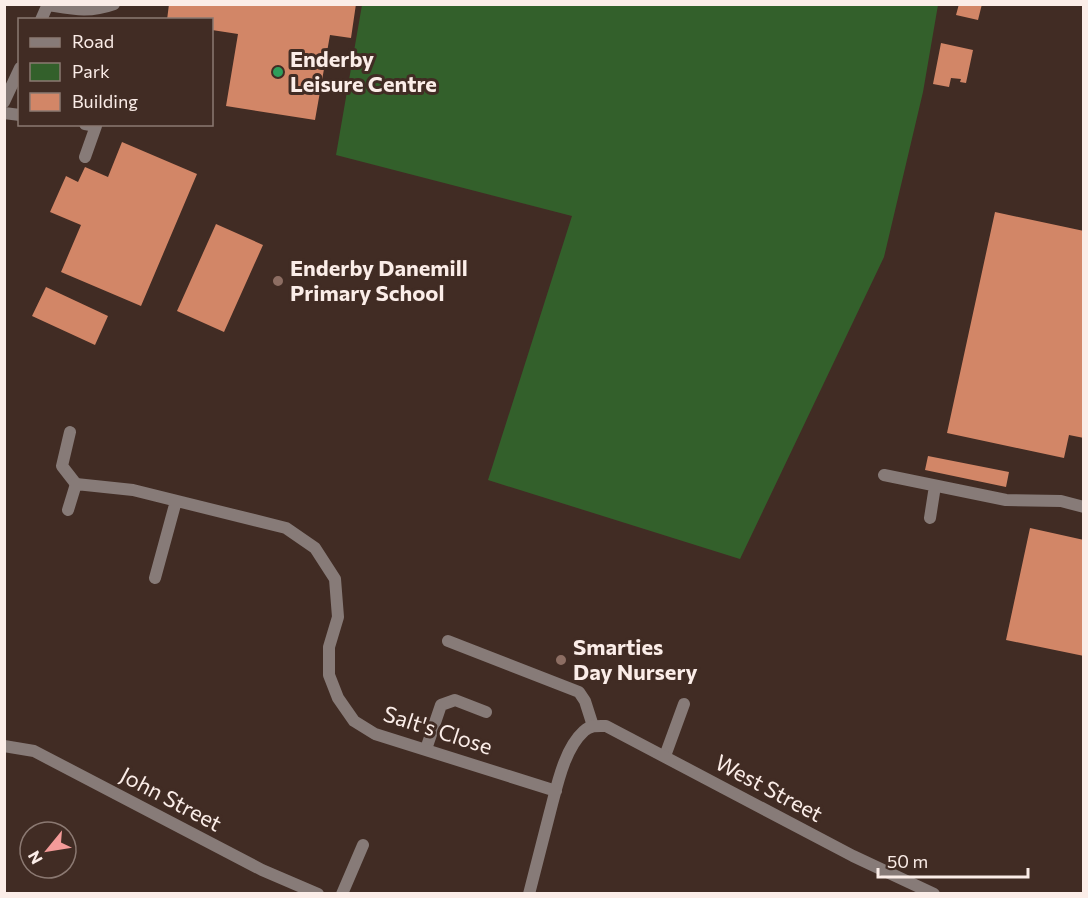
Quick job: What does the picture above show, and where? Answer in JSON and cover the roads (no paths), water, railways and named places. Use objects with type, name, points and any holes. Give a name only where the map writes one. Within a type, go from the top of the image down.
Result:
[{"type":"street","points":[[48,5],[98,10],[110,6]]},
{"type":"street","points":[[4,102],[18,72]]},
{"type":"street","points":[[85,157],[96,126]]},
{"type":"street","points":[[68,510],[76,484],[62,466],[70,432]]},
{"type":"street","points":[[884,475],[1006,500],[1061,501],[1083,507]]},
{"type":"street","name":"Salt's Close","points":[[76,484],[133,490],[286,528],[315,548],[335,579],[338,617],[328,647],[328,675],[338,698],[354,720],[375,734],[556,791]]},
{"type":"street","points":[[930,518],[935,486]]},
{"type":"street","points":[[155,578],[176,501]]},
{"type":"street","points":[[448,641],[579,692],[585,702],[590,728],[574,742],[567,757],[529,894]]},
{"type":"street","points":[[426,749],[441,705],[454,700],[486,712]]},
{"type":"street","points":[[665,756],[684,704]]},
{"type":"street","name":"West Street","points":[[590,728],[606,726],[853,856],[934,894]]},
{"type":"street","name":"John Street","points":[[4,746],[34,751],[262,870],[318,894]]},
{"type":"street","points":[[342,894],[363,845]]},
{"type":"place","name":"Enderby Leisure Centre","points":[[278,72]]},
{"type":"place","name":"Enderby Danemill Primary School","points":[[278,281]]},
{"type":"place","name":"Smarties Day Nursery","points":[[561,660]]}]
